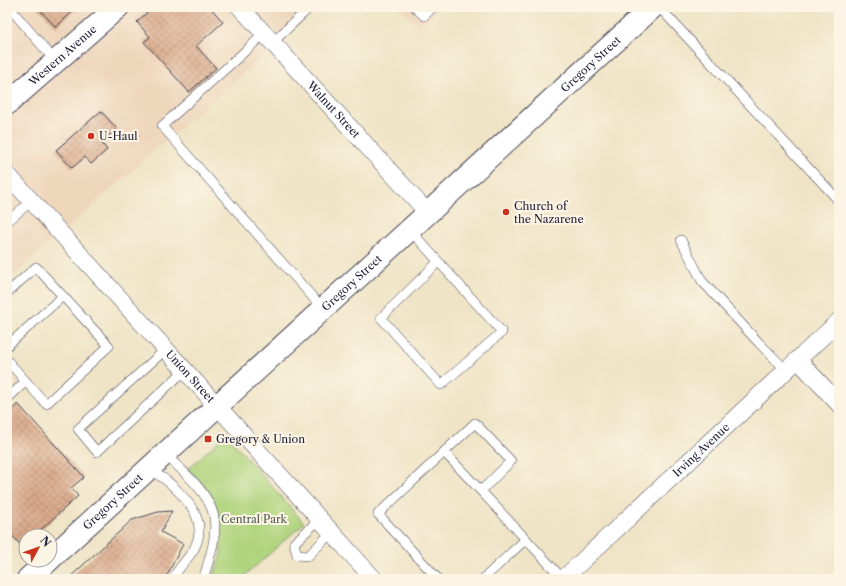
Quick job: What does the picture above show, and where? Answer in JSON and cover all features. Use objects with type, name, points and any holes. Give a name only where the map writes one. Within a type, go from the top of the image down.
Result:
[{"type":"main road","name":"Western Avenue","points":[[7,104],[118,7]]},
{"type":"main road","name":"Gregory Street","points":[[58,553],[653,7]]},
{"type":"main road","name":"Gregory Street","points":[[28,579],[41,568]]},
{"type":"street","name":"Walnut Street","points":[[240,7],[428,213]]},
{"type":"street","name":"Union Street","points":[[7,174],[374,579]]},
{"type":"street","name":"Irving Avenue","points":[[563,579],[839,322]]},
{"type":"street","points":[[792,365],[839,404]]},
{"type":"lane","points":[[9,7],[56,62]]},
{"type":"lane","points":[[310,7],[268,38],[162,126],[323,309]]},
{"type":"lane","points":[[415,7],[424,16],[433,7]]},
{"type":"lane","points":[[659,7],[839,201]]},
{"type":"lane","points":[[7,222],[31,201]]},
{"type":"lane","points":[[410,230],[502,332],[441,385],[381,318],[438,262]]},
{"type":"lane","points":[[680,240],[702,281],[753,337],[792,365]]},
{"type":"lane","points":[[7,293],[36,267],[109,346],[46,404],[7,360]]},
{"type":"lane","points":[[7,346],[63,296]]},
{"type":"lane","points":[[166,349],[78,430],[97,452],[185,370]]},
{"type":"lane","points":[[7,399],[26,381]]},
{"type":"lane","points":[[438,579],[378,514],[475,423],[511,461],[481,491]]},
{"type":"lane","points":[[444,452],[563,579]]},
{"type":"lane","points":[[165,454],[197,486],[210,505],[214,514],[215,530],[210,558],[203,579]]},
{"type":"lane","points":[[148,470],[157,473],[188,501],[195,512],[198,521],[199,532],[195,547],[173,579]]},
{"type":"lane","points":[[320,519],[294,544],[296,555],[308,556],[332,532]]},
{"type":"lane","points":[[483,579],[526,539]]},
{"type":"shaded area","points":[[7,7],[318,7],[7,281]]},
{"type":"shaded area","points":[[400,7],[440,7],[418,28]]},
{"type":"green space","name":"Central Park","points":[[226,434],[304,523],[241,579],[213,579],[221,554],[219,514],[203,485],[188,469]]},
{"type":"building","points":[[37,7],[78,7],[56,27]]},
{"type":"building","points":[[153,7],[210,7],[223,22],[196,46],[216,68],[189,92],[144,42],[150,37],[137,22]]},
{"type":"building","name":"U-Haul","points":[[101,111],[117,129],[101,142],[107,150],[91,164],[85,157],[72,168],[56,150]]},
{"type":"building","points":[[18,404],[84,477],[71,488],[78,496],[43,528],[18,528],[18,542],[7,530],[7,414]]},
{"type":"building","points":[[172,511],[161,532],[183,544],[165,579],[68,579],[132,520],[158,512]]},
{"type":"place","name":"U-Haul","points":[[91,136]]},
{"type":"place","name":"Church of the Nazarene","points":[[506,212]]},
{"type":"place","name":"Gregory & Union","points":[[208,439]]}]
